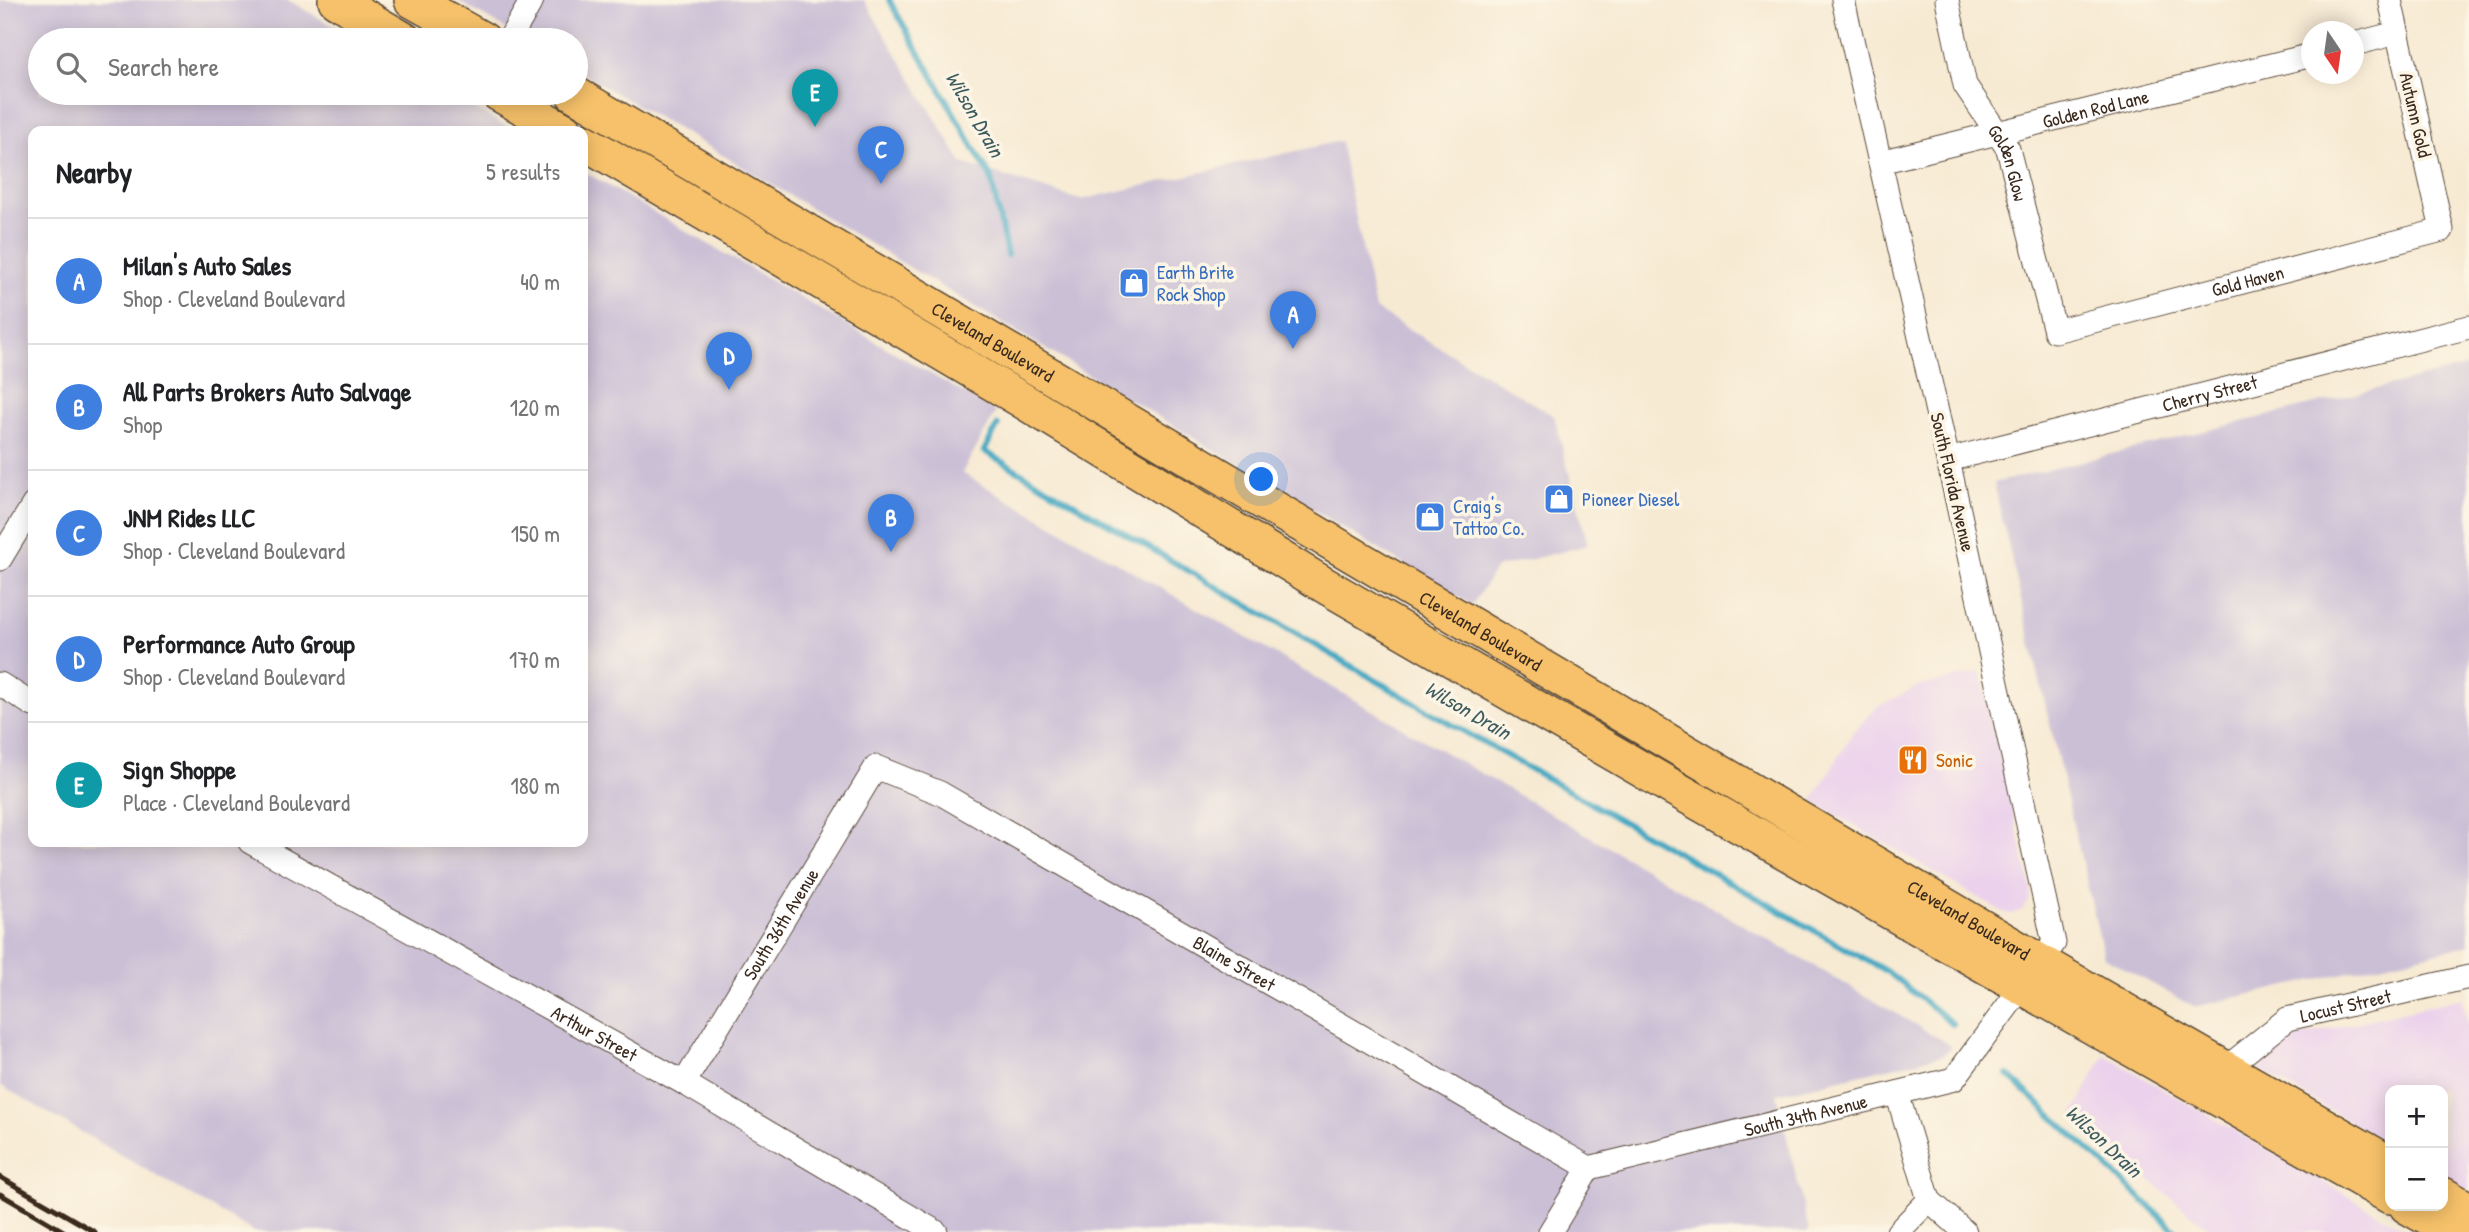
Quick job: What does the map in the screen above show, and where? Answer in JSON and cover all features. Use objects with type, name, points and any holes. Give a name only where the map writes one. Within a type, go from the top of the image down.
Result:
[{"type":"main road","points":[[336,0],[384,28]]},
{"type":"main road","points":[[412,0],[462,28]]},
{"type":"main road","name":"Cleveland Boulevard","points":[[588,102],[2032,974]]},
{"type":"main road","points":[[519,105],[556,126]]},
{"type":"main road","name":"Cleveland Boulevard","points":[[588,144],[1020,400],[1326,586],[2032,974],[2219,1081],[2385,1162]]},
{"type":"main road","name":"Cleveland Boulevard","points":[[2219,1081],[2385,1193]]},
{"type":"main road","points":[[2448,1198],[2469,1210]]},
{"type":"main road","points":[[2416,1211],[2453,1232]]},
{"type":"street","points":[[516,28],[532,0]]},
{"type":"street","name":"South Florida Avenue","points":[[1843,0],[2054,943],[2032,974]]},
{"type":"street","name":"Golden Glow","points":[[1947,0],[1965,85],[2008,149],[2055,331]]},
{"type":"street","name":"Autumn Gold","points":[[2390,0],[2442,230]]},
{"type":"street","points":[[2364,41],[2397,33]]},
{"type":"street","name":"Golden Rod Lane","points":[[1880,162],[2301,58]]},
{"type":"street","name":"Gold Haven","points":[[2055,331],[2442,230]]},
{"type":"street","name":"Cherry Street","points":[[1948,460],[2469,327]]},
{"type":"street","points":[[0,559],[28,513]]},
{"type":"street","points":[[0,684],[28,702]]},
{"type":"street","name":"South 36th Avenue","points":[[684,1083],[876,767]]},
{"type":"street","name":"Blaine Street","points":[[876,767],[940,793],[1588,1168]]},
{"type":"street","name":"Arthur Street","points":[[259,847],[684,1083],[936,1232]]},
{"type":"street","name":"South 34th Avenue","points":[[1588,1168],[1954,1079],[2032,974]]},
{"type":"street","name":"Locust Street","points":[[2219,1081],[2287,1019],[2469,977]]},
{"type":"street","points":[[1897,1093],[1929,1200],[1965,1232]]},
{"type":"street","points":[[1550,1232],[1588,1168]]},
{"type":"street","points":[[1898,1232],[1929,1200]]},
{"type":"shaded area","points":[[0,0],[288,0],[336,28],[28,28],[28,105],[468,105],[505,126],[28,126],[28,847],[588,847],[588,174],[996,412],[962,473],[1952,1046],[1943,1055],[1777,1094],[1809,1232],[254,1232],[0,1085]]},
{"type":"shaded area","points":[[456,0],[864,0],[962,163],[1080,200],[1340,141],[1375,309],[1554,416],[1588,545],[1496,568],[1472,605],[588,77],[588,28],[504,28]]},
{"type":"shaded area","points":[[2469,366],[2469,945],[2194,1007],[2104,957],[1994,483]]},
{"type":"shaded area","points":[[1980,672],[2031,889],[2029,902],[2022,910],[2011,914],[2001,911],[1812,801],[1853,732],[1877,707],[1917,687]]},
{"type":"shaded area","points":[[2462,998],[2469,1028],[2469,1190],[2448,1178],[2448,1085],[2385,1085],[2385,1142],[2255,1067],[2271,1043]]},
{"type":"shaded area","points":[[2104,1055],[2410,1232],[2213,1232],[2072,1116]]},
{"type":"waterway","name":"Wilson Drain","points":[[889,0],[991,178],[1007,255]]},
{"type":"waterway","name":"Wilson Drain","points":[[998,425],[984,451],[1423,708],[1889,973],[1953,1024]]},
{"type":"waterway","name":"Wilson Drain","points":[[2008,1075],[2177,1232]]},
{"type":"railway","points":[[0,1177],[95,1232]]},
{"type":"railway","points":[[0,1194],[65,1232]]},
{"type":"place","name":"Sign Shoppe","points":[[815,127]]},
{"type":"place","name":"JNM Rides LLC","points":[[881,184]]},
{"type":"place","name":"Earth Brite Rock Shop","points":[[1134,283]]},
{"type":"place","name":"Milan's Auto Sales","points":[[1293,349]]},
{"type":"place","name":"Performance Auto Group","points":[[729,390]]},
{"type":"place","name":"Pioneer Diesel","points":[[1559,499]]},
{"type":"place","name":"Craig's Tattoo Co.","points":[[1430,517]]},
{"type":"place","name":"All Parts Brokers Auto Salvage","points":[[891,552]]},
{"type":"place","name":"Sonic","points":[[1913,760]]}]
